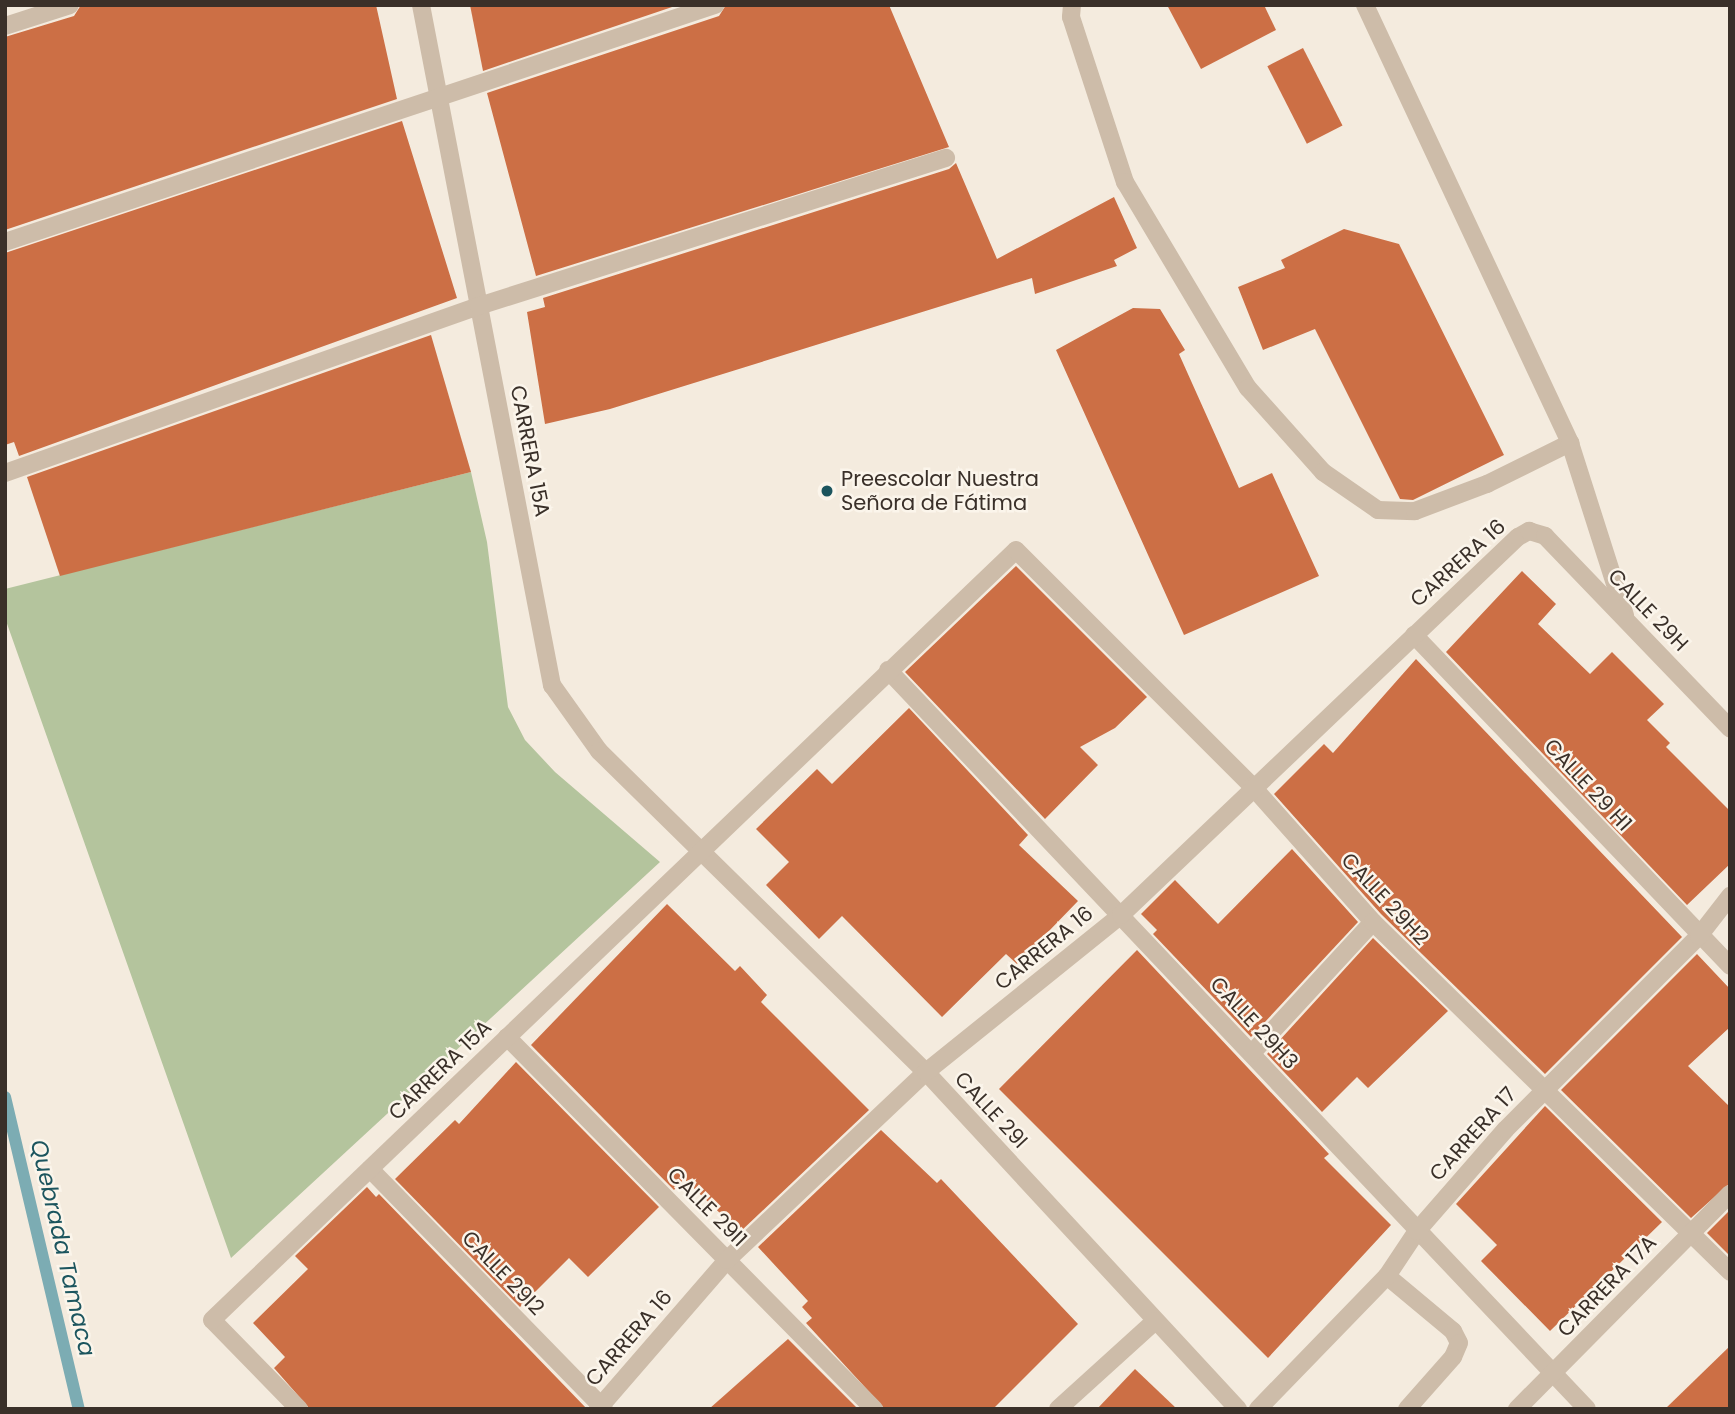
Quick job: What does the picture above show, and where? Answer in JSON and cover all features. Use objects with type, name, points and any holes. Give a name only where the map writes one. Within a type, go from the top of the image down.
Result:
[{"type":"street","points":[[5,26],[70,5]]},
{"type":"street","name":"CARRERA 15A","points":[[422,5],[552,685],[599,751],[700,852]]},
{"type":"street","points":[[5,242],[439,100],[715,5]]},
{"type":"street","points":[[1072,5],[1125,183],[1248,388],[1323,471],[1378,510],[1415,511],[1487,484],[1570,443]]},
{"type":"street","points":[[1364,5],[1570,443],[1626,618]]},
{"type":"street","points":[[5,473],[479,306],[946,158]]},
{"type":"street","name":"CALLE 29H","points":[[1529,531],[1545,536],[1730,728]]},
{"type":"street","name":"CARRERA 16","points":[[601,1408],[727,1260],[926,1072],[1121,915],[1252,786],[1529,531]]},
{"type":"street","name":"CARRERA 15A","points":[[299,1409],[212,1321],[1016,550]]},
{"type":"street","name":"CALLE 29H2","points":[[1016,550],[1252,786],[1373,922],[1730,1272]]},
{"type":"street","name":"CALLE 29 H1","points":[[1414,635],[1730,966]]},
{"type":"street","name":"CALLE 29H3","points":[[888,670],[1587,1409]]},
{"type":"street","name":"CALLE 29I","points":[[700,852],[926,1072],[1238,1409]]},
{"type":"street","name":"CARRERA 17","points":[[1258,1409],[1387,1276],[1417,1231],[1543,1091],[1699,936],[1730,896]]},
{"type":"street","points":[[1252,1053],[1373,922]]},
{"type":"street","name":"CALLE 29I1","points":[[508,1037],[874,1409]]},
{"type":"street","name":"CALLE 29I2","points":[[370,1169],[601,1408]]},
{"type":"street","name":"CARRERA 17A","points":[[1517,1409],[1730,1194]]},
{"type":"street","points":[[1387,1276],[1452,1332],[1459,1343],[1453,1357],[1407,1409]]},
{"type":"street","points":[[1058,1409],[1154,1321]]},
{"type":"green space","points":[[471,472],[487,542],[508,707],[525,740],[555,772],[660,862],[231,1258],[5,618],[5,589]]},
{"type":"building","points":[[81,5],[376,5],[397,99],[5,230],[5,37],[74,16]]},
{"type":"building","points":[[470,5],[678,5],[483,71]]},
{"type":"building","points":[[726,5],[889,5],[949,147],[536,276],[487,93],[719,16]]},
{"type":"building","points":[[1167,5],[1264,5],[1276,30],[1201,69]]},
{"type":"building","points":[[1303,48],[1342,126],[1307,144],[1267,66]]},
{"type":"building","points":[[402,121],[457,298],[19,456],[14,442],[5,445],[5,253]]},
{"type":"building","points":[[956,163],[997,259],[1114,197],[1137,248],[1114,260],[1117,266],[1035,294],[1032,278],[610,409],[545,424],[527,312],[545,307],[543,298],[949,169]]},
{"type":"building","points":[[1344,229],[1399,244],[1504,455],[1413,500],[1400,499],[1315,329],[1263,350],[1238,287],[1285,268],[1281,260]]},
{"type":"building","points":[[1133,308],[1160,309],[1185,350],[1179,354],[1239,488],[1272,473],[1319,576],[1184,635],[1056,350]]},
{"type":"building","points":[[431,335],[471,472],[60,576],[27,477]]},
{"type":"building","points":[[1016,566],[1147,697],[1115,728],[1080,747],[1098,765],[1045,819],[905,672]]},
{"type":"building","points":[[1522,571],[1556,604],[1538,624],[1590,674],[1612,652],[1664,704],[1647,720],[1670,743],[1666,747],[1730,811],[1730,864],[1687,905],[1446,652]]},
{"type":"building","points":[[1416,659],[1682,937],[1545,1074],[1381,914],[1274,794],[1324,744],[1333,753]]},
{"type":"building","points":[[909,708],[1028,835],[1019,845],[1078,901],[1017,964],[1006,954],[942,1017],[842,916],[819,939],[766,885],[789,862],[756,829],[817,769],[832,784]]},
{"type":"building","points":[[1292,849],[1358,922],[1251,1037],[1153,934],[1157,930],[1141,914],[1175,880],[1218,924]]},
{"type":"building","points":[[667,904],[735,971],[740,966],[767,995],[761,1002],[869,1110],[740,1232],[684,1179],[674,1190],[531,1045]]},
{"type":"building","points":[[1373,938],[1448,1011],[1368,1088],[1357,1077],[1322,1112],[1267,1054]]},
{"type":"building","points":[[1137,950],[1329,1154],[1324,1158],[1391,1225],[1268,1358],[999,1089]]},
{"type":"building","points":[[1697,954],[1730,989],[1730,1027],[1688,1066],[1730,1107],[1730,1183],[1691,1218],[1561,1090]]},
{"type":"building","points":[[516,1062],[659,1207],[588,1277],[569,1258],[520,1307],[395,1179],[455,1120],[459,1124]]},
{"type":"building","points":[[1545,1106],[1662,1222],[1550,1331],[1481,1261],[1497,1245],[1456,1204]]},
{"type":"building","points":[[881,1130],[937,1183],[941,1179],[1078,1324],[993,1409],[885,1409],[806,1323],[812,1318],[802,1307],[808,1301],[758,1247]]},
{"type":"building","points":[[367,1187],[376,1197],[379,1194],[587,1409],[310,1409],[274,1368],[285,1357],[253,1323],[308,1269],[295,1256]]},
{"type":"building","points":[[1730,1210],[1730,1256],[1707,1233]]},
{"type":"building","points":[[788,1339],[858,1409],[709,1409]]},
{"type":"building","points":[[1730,1346],[1730,1409],[1665,1409]]},
{"type":"building","points":[[1135,1369],[1177,1409],[1097,1409]]},
{"type":"waterway","name":"Quebrada Tamaca","points":[[5,1097],[79,1409]]},
{"type":"place","name":"Preescolar Nuestra Señora de Fátima","points":[[827,491]]}]
